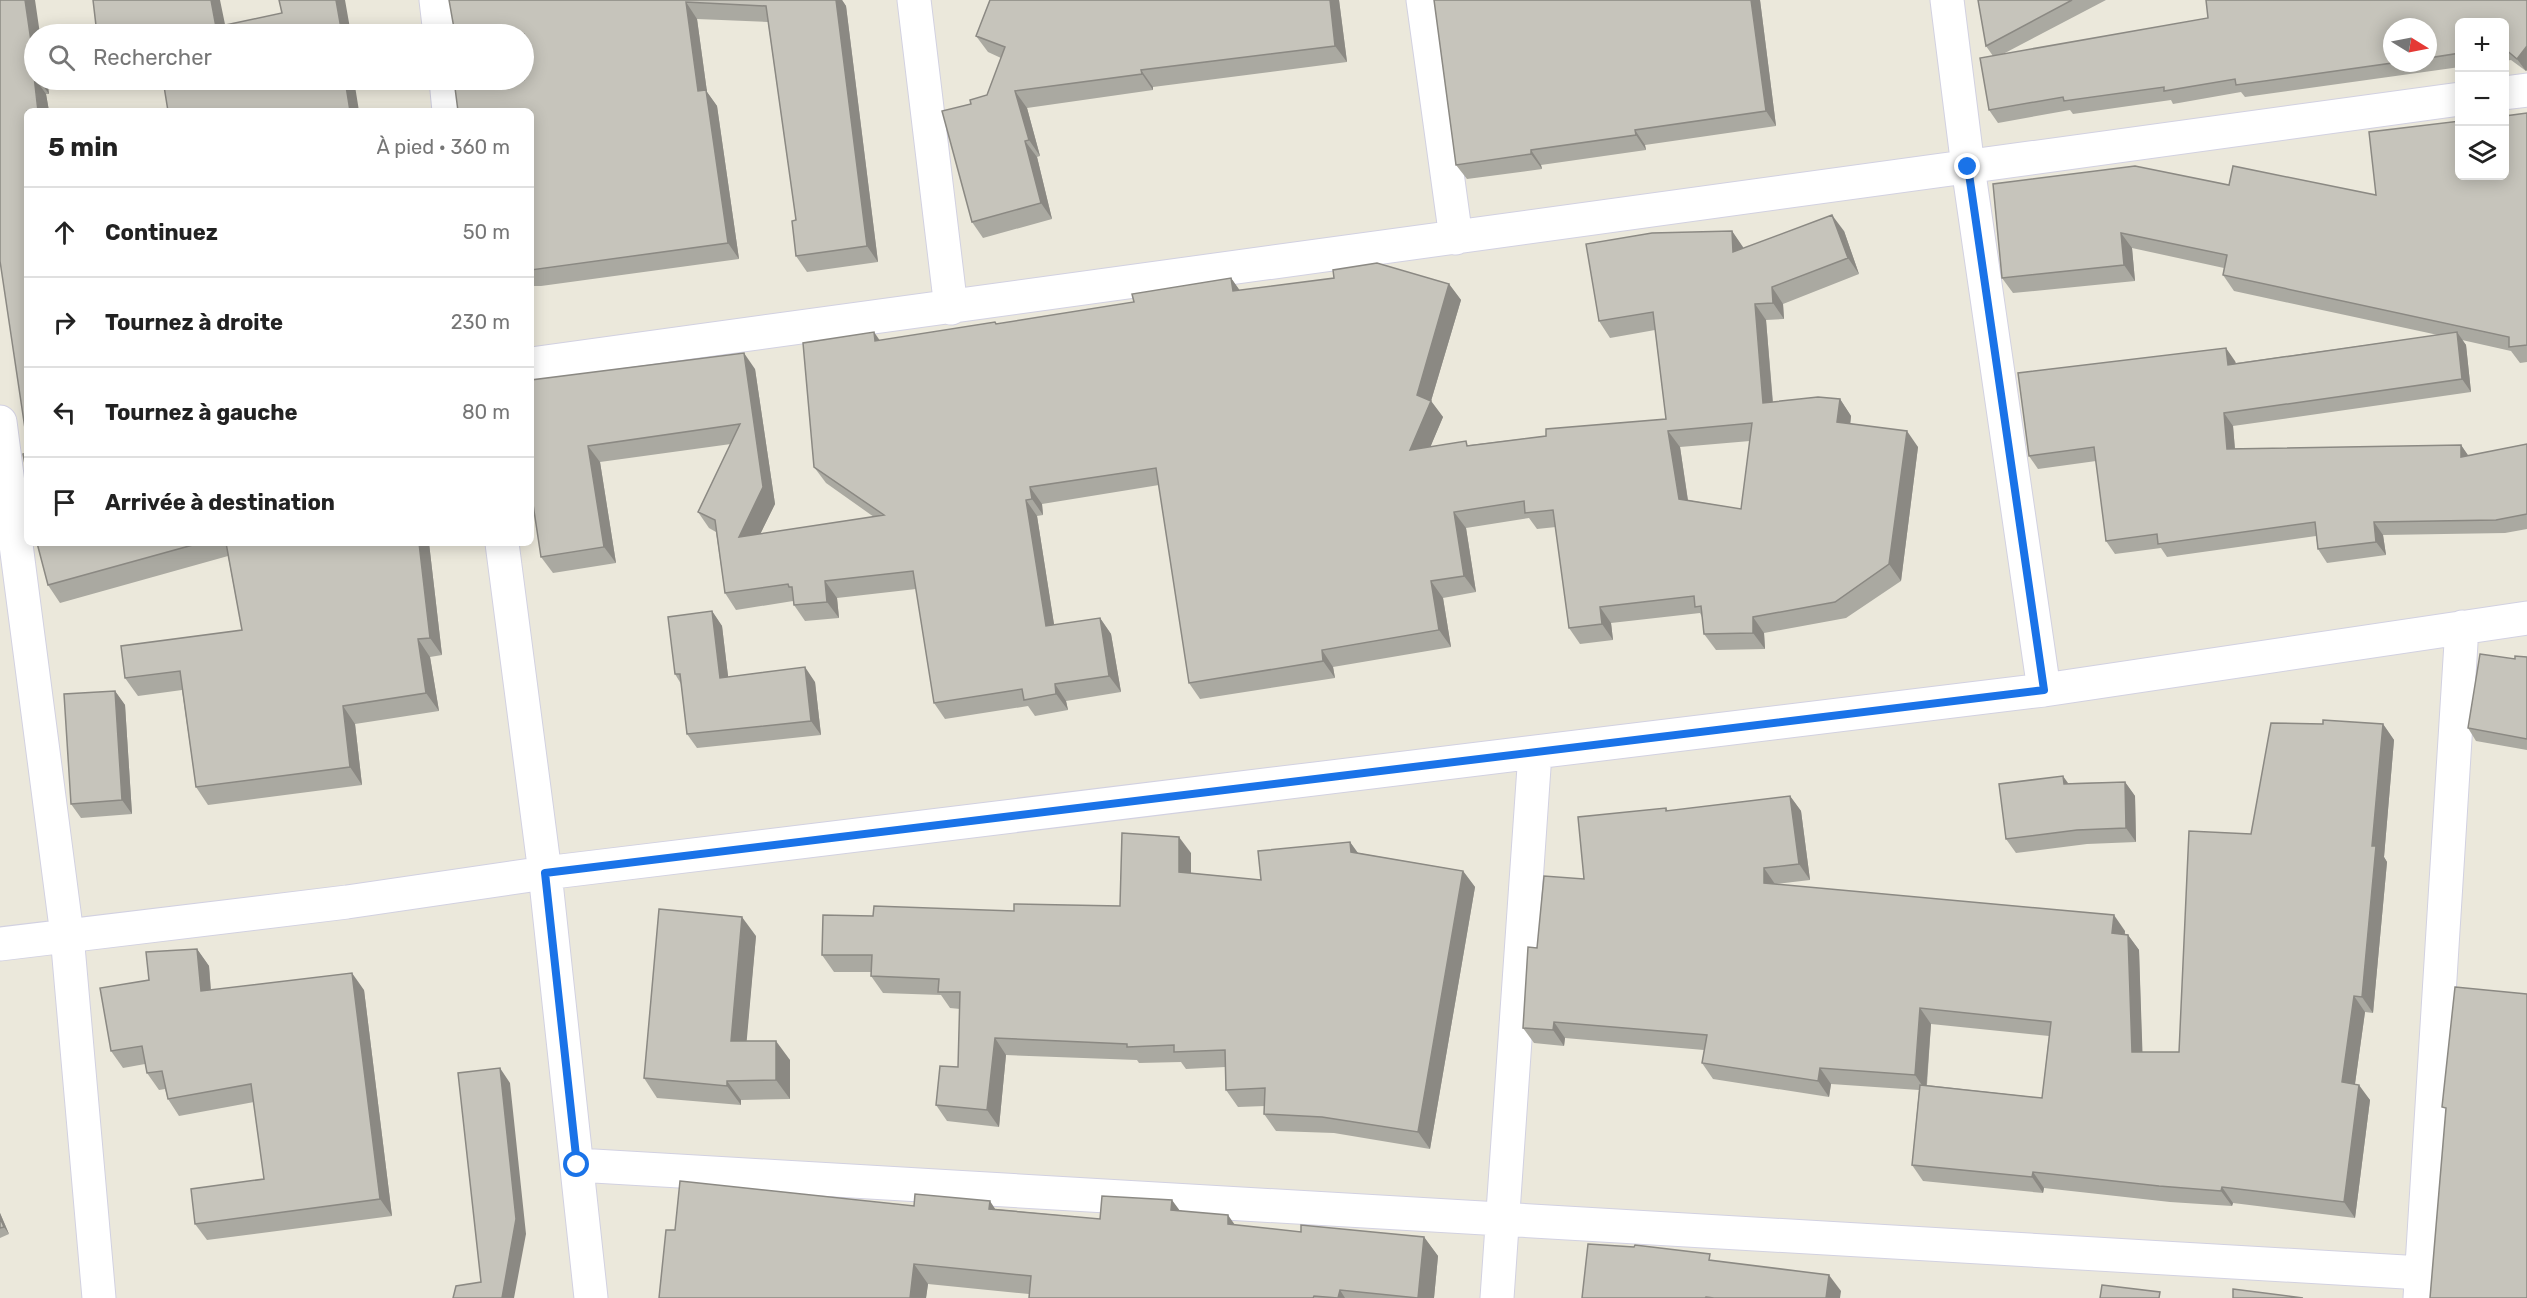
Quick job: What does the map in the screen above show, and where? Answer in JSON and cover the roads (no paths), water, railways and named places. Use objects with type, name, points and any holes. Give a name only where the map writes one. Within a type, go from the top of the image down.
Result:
[{"type":"street","points":[[436,0],[439,24]]},
{"type":"street","points":[[914,0],[951,308]]},
{"type":"street","points":[[1423,0],[1456,238]]},
{"type":"street","points":[[1947,0],[1968,167],[2044,690]]},
{"type":"street","points":[[447,90],[449,108]]},
{"type":"street","points":[[2509,92],[2527,90]]},
{"type":"street","points":[[534,364],[2455,100]]},
{"type":"street","points":[[0,422],[68,935],[99,1298]]},
{"type":"street","points":[[502,546],[545,873],[591,1298]]},
{"type":"street","points":[[0,944],[347,902],[545,873],[2044,690],[2527,618]]},
{"type":"street","points":[[577,1165],[1503,1218],[2421,1285],[2462,627]]},
{"type":"street","points":[[1497,1298],[1535,753]]}]
